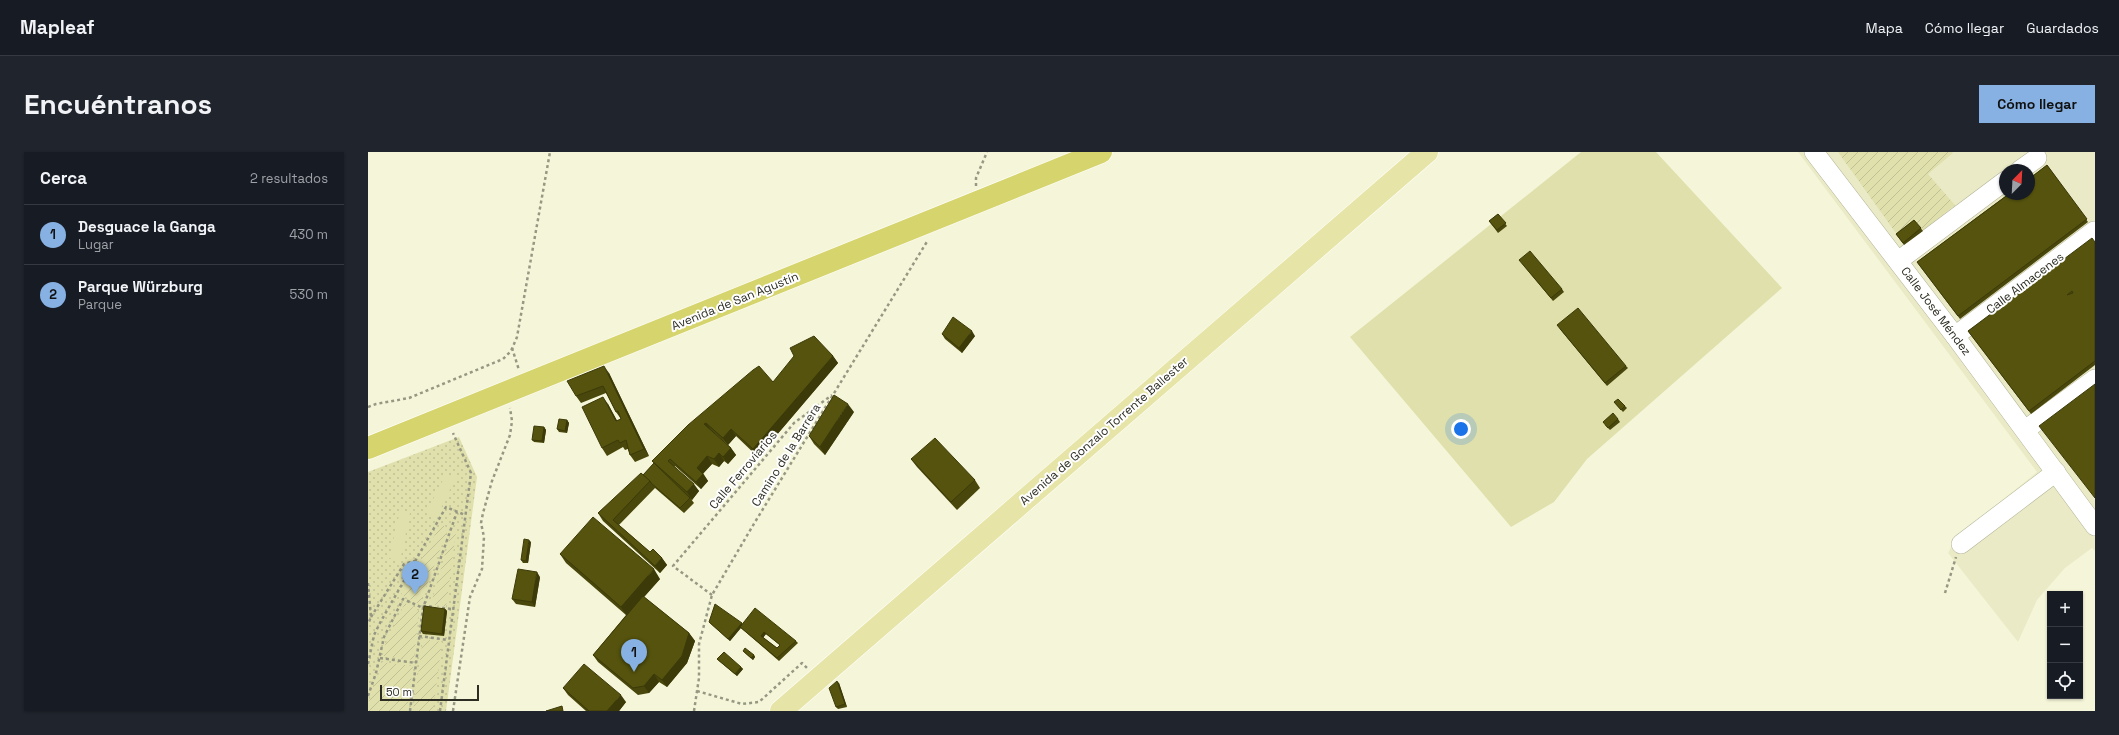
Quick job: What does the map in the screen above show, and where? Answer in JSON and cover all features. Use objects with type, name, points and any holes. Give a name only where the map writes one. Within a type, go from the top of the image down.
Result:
[{"type":"highway","name":"Avenida de San Agustín","points":[[368,448],[1101,152]]},
{"type":"main road","name":"Avenida de Gonzalo Torrente Ballester","points":[[781,711],[1427,152]]},
{"type":"street","name":"Calle José Méndez","points":[[1814,152],[1955,336],[2095,526]]},
{"type":"street","points":[[2028,164],[2036,158]]},
{"type":"street","points":[[1898,261],[1999,185]]},
{"type":"street","name":"Calle Almacenes","points":[[1955,336],[2094,231]]},
{"type":"street","points":[[2025,430],[2095,379]]},
{"type":"street","points":[[1961,544],[2056,472]]},
{"type":"path","points":[[368,407],[376,404],[409,398],[503,359],[512,348],[517,337],[550,152]]},
{"type":"path","points":[[977,202],[976,178],[987,152]]},
{"type":"path","name":"Camino de la Barrera","points":[[694,711],[697,691],[699,644],[712,595],[755,522],[928,243],[928,223]]},
{"type":"path","points":[[512,348],[518,365],[522,386]]},
{"type":"path","name":"Calle Ferroviarios","points":[[712,595],[673,566],[794,423],[834,394]]},
{"type":"path","points":[[453,711],[470,596],[482,569],[484,537],[481,523],[482,513],[492,481],[510,435],[512,421],[510,408]]},
{"type":"path","points":[[440,711],[471,473],[453,433]]},
{"type":"path","points":[[368,664],[374,635],[446,507],[465,515]]},
{"type":"path","points":[[410,711],[423,607],[457,512]]},
{"type":"path","points":[[1945,593],[1961,544]]},
{"type":"path","points":[[368,624],[404,564],[415,561]]},
{"type":"path","points":[[368,583],[371,617]]},
{"type":"path","points":[[368,696],[380,658],[384,638],[403,599],[423,607],[452,610]]},
{"type":"path","points":[[419,636],[449,640]]},
{"type":"path","points":[[380,658],[416,663]]},
{"type":"path","points":[[697,691],[742,704],[759,702],[802,663],[817,680]]},
{"type":"shaded area","points":[[1581,152],[1656,152],[1782,288],[1587,459],[1554,502],[1511,527],[1350,337]]},
{"type":"shaded area","points":[[1798,152],[2095,152],[2095,551],[2092,548],[2065,568],[2037,600],[2018,642],[1948,553],[1956,537],[2037,472]]},
{"type":"shaded area","points":[[1838,152],[1952,152],[1953,153],[1928,174],[1955,205],[1923,231],[1916,222],[1898,236]]},
{"type":"shaded area","points":[[459,437],[477,477],[446,711],[368,711],[368,472]]},
{"type":"shaded area","points":[[446,474],[456,477],[436,519],[426,513]]},
{"type":"shaded area","points":[[400,511],[410,513],[400,561],[389,558]]},
{"type":"shaded area","points":[[441,524],[448,528],[420,604],[401,595]]},
{"type":"shaded area","points":[[452,530],[456,532],[446,607],[431,604]]},
{"type":"shaded area","points":[[405,603],[419,611],[414,660],[383,656],[385,645]]},
{"type":"shaded area","points":[[423,639],[442,642],[433,711],[413,711]]},
{"type":"shaded area","points":[[382,662],[413,666],[407,711],[368,711],[368,705]]},
{"type":"building","points":[[2047,165],[2087,219],[1958,316],[1917,262],[2001,200],[2035,200],[2035,174]]},
{"type":"building","points":[[1498,214],[1506,223],[1497,230],[1489,221]]},
{"type":"building","points":[[1914,220],[1921,228],[1903,243],[1896,234]]},
{"type":"building","points":[[2092,238],[2095,242],[2095,361],[2029,411],[1968,331]]},
{"type":"building","points":[[1530,251],[1562,289],[1551,298],[1519,260]]},
{"type":"building","points":[[1578,308],[1626,366],[1605,383],[1557,325]]},
{"type":"building","points":[[953,317],[972,331],[959,348],[942,334]]},
{"type":"building","points":[[814,336],[833,356],[753,449],[731,429],[723,438],[706,423],[704,424],[731,448],[723,457],[719,453],[714,459],[707,456],[697,468],[703,474],[696,482],[670,459],[668,461],[694,484],[687,492],[652,461],[688,425],[759,366],[773,382],[794,356],[790,348]]},
{"type":"building","points":[[604,366],[644,449],[630,455],[626,440],[620,443],[618,440],[602,448],[582,407],[603,397],[616,421],[621,419],[603,386],[576,396],[567,381]]},
{"type":"building","points":[[2095,384],[2095,498],[2039,426]]},
{"type":"building","points":[[834,395],[848,404],[820,447],[809,436]]},
{"type":"building","points":[[1618,399],[1625,406],[1621,410],[1614,402]]},
{"type":"building","points":[[1613,413],[1618,419],[1608,428],[1603,422]]},
{"type":"building","points":[[559,419],[567,420],[565,431],[557,429]]},
{"type":"building","points":[[534,426],[544,427],[542,441],[532,440]]},
{"type":"building","points":[[935,438],[975,480],[951,502],[911,459]]},
{"type":"building","points":[[654,463],[690,498],[680,508],[643,475]]},
{"type":"building","points":[[641,473],[650,481],[613,520],[650,552],[653,549],[662,558],[655,566],[598,513]]},
{"type":"building","points":[[593,517],[654,569],[621,607],[560,554]]},
{"type":"building","points":[[524,539],[529,540],[526,561],[521,560]]},
{"type":"building","points":[[518,569],[537,572],[532,602],[512,599]]},
{"type":"building","points":[[643,596],[689,633],[682,656],[662,680],[654,674],[644,686],[633,688],[593,655]]},
{"type":"building","points":[[715,604],[742,623],[728,639],[709,622]]},
{"type":"building","points":[[424,606],[445,609],[442,634],[421,631]]},
{"type":"building","points":[[755,608],[796,641],[777,658],[740,627]],"holes":[[[764,632],[780,645],[777,648],[761,636]]]},
{"type":"building","points":[[745,648],[754,655],[751,658],[743,651]]},
{"type":"building","points":[[724,652],[741,667],[735,674],[717,659]]},
{"type":"building","points":[[584,664],[621,695],[607,711],[589,711],[563,688]]},
{"type":"building","points":[[837,681],[845,704],[836,707],[829,688]]},
{"type":"building","points":[[562,706],[563,711],[546,711]]},
{"type":"place","name":"Parque Würzburg","points":[[415,594]]},
{"type":"place","name":"Desguace la Ganga","points":[[634,672]]}]
